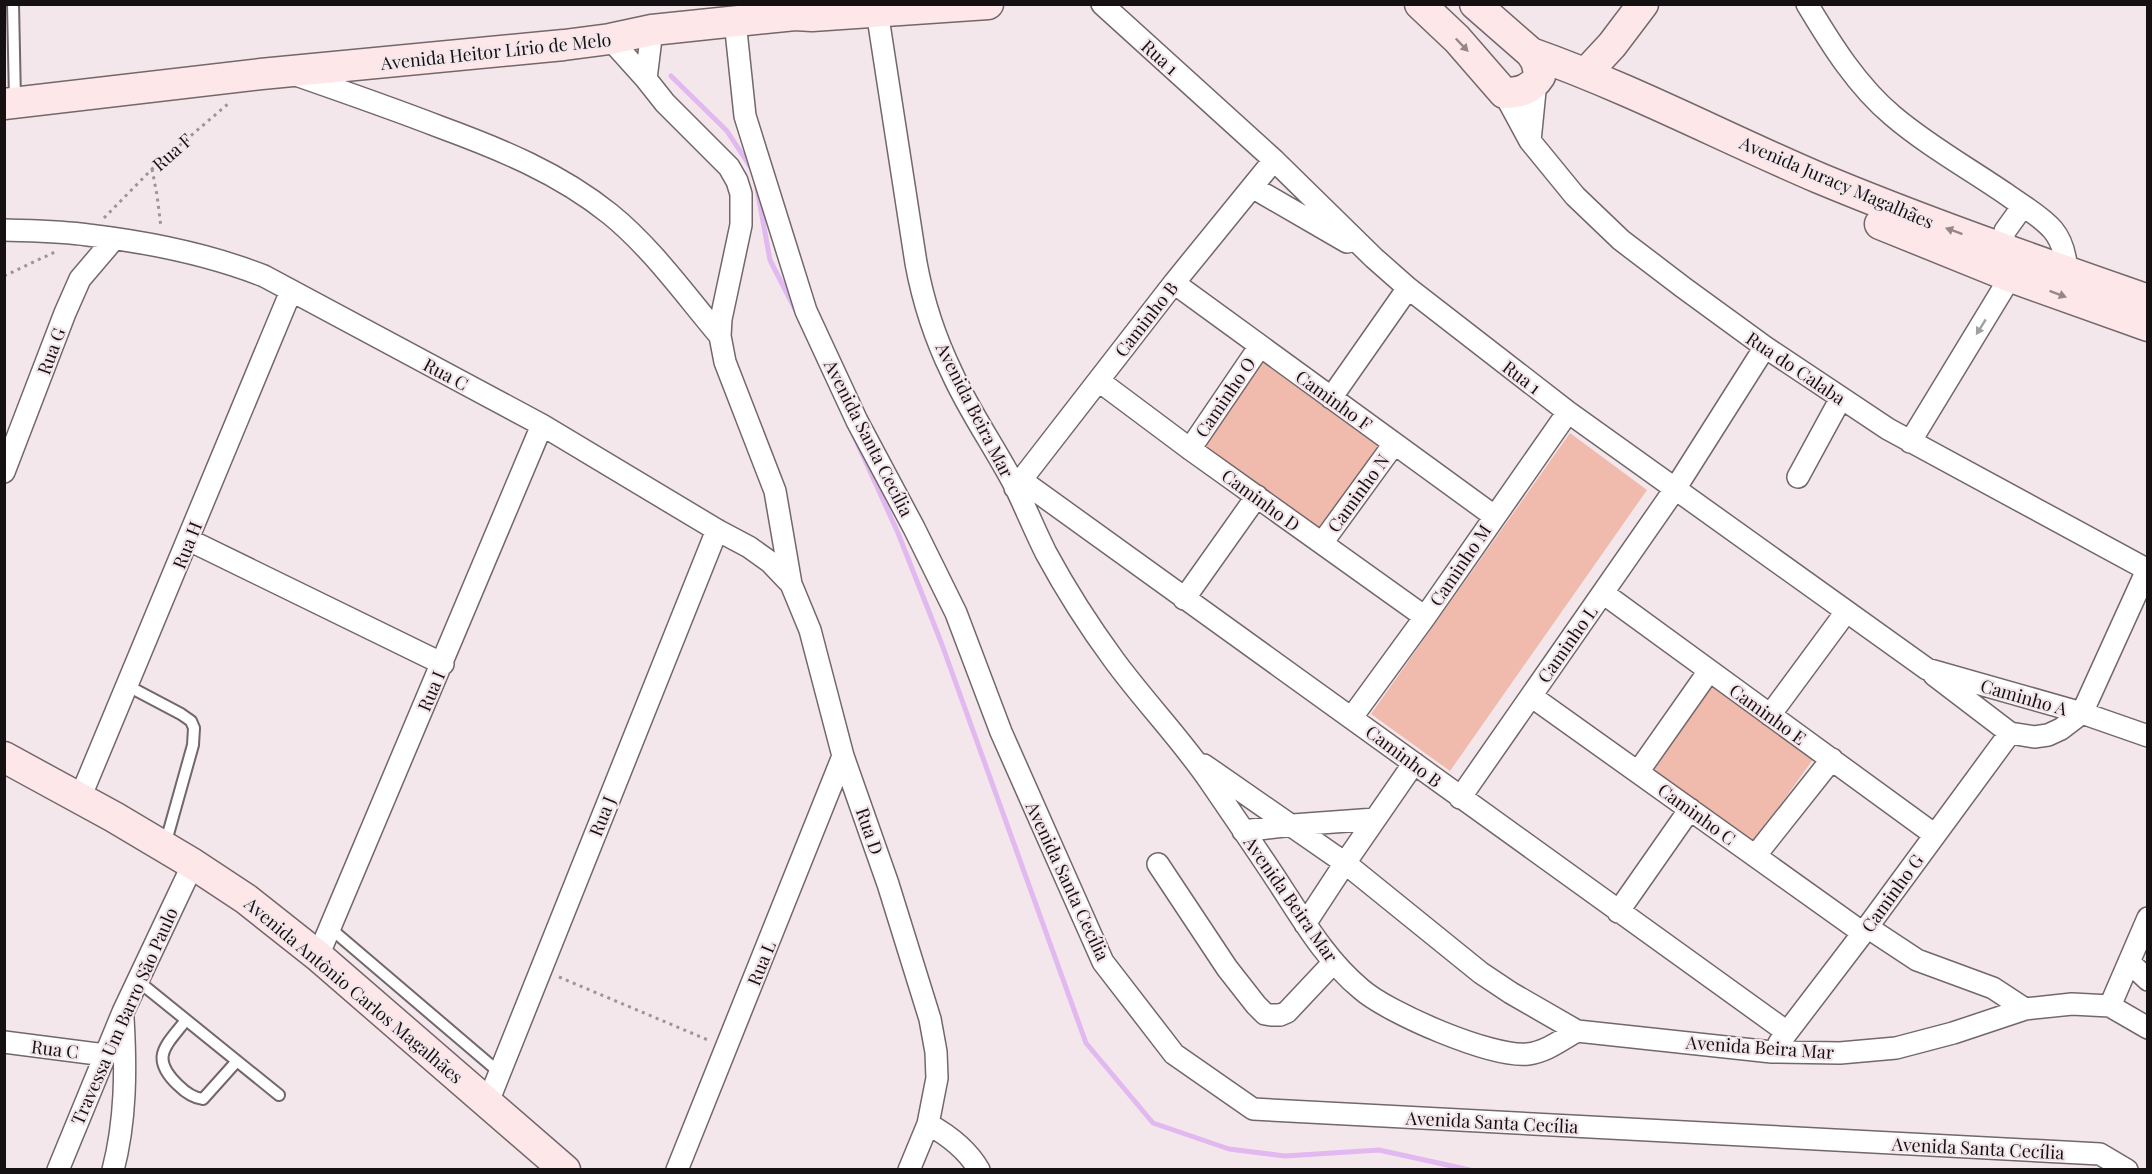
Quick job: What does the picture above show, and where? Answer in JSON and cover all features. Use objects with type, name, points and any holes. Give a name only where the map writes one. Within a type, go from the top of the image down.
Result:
[{"type":"main road","name":"Avenida Heitor Lírio de Melo","points":[[8,108],[274,73],[454,57],[610,39],[652,30],[689,26],[736,35],[795,15],[812,16],[988,4]]},
{"type":"main road","points":[[1418,6],[1457,39],[1504,93],[1524,90],[1536,70],[1476,4]]},
{"type":"main road","points":[[1586,72],[1612,45],[1643,4]]},
{"type":"main road","name":"Avenida Juracy Magalhães","points":[[1536,70],[1586,72],[1830,182],[2012,260],[2148,326]]},
{"type":"main road","name":"Avenida Juracy Magalhães","points":[[1536,70],[1619,104],[1843,208],[1934,247],[2067,272],[2148,300]]},
{"type":"main road","name":"Avenida Antônio Carlos Magalhães","points":[[4,757],[193,864],[246,899],[318,956],[565,1170]]},
{"type":"street","name":"Rua 1","points":[[1102,4],[1274,160],[1408,288],[1568,412],[1675,489]]},
{"type":"street","points":[[1807,4],[1856,78],[1879,104],[1902,123],[2045,222],[2059,239],[2066,257],[2067,272]]},
{"type":"street","name":"Avenida Beira Mar","points":[[877,11],[922,291],[952,373],[1018,484],[1047,554],[1090,624],[1131,682],[1195,759],[1305,924],[1334,962],[1361,990],[1379,1002],[1427,1026],[1510,1054],[1538,1053],[1577,1031]]},
{"type":"street","points":[[646,79],[652,30]]},
{"type":"street","name":"Avenida Santa Cecília","points":[[736,35],[745,116],[806,311],[857,421],[956,613],[1000,732],[1102,962],[1174,1054],[1253,1109],[2100,1154],[2127,1170]]},
{"type":"street","points":[[610,39],[665,103],[729,167],[739,188],[742,209],[741,225],[721,319],[720,336],[725,362],[775,491],[791,584]]},
{"type":"street","points":[[1530,141],[1536,70]]},
{"type":"street","points":[[274,73],[487,144],[539,168],[579,191],[611,214],[631,233],[720,336]]},
{"type":"street","name":"Rua do Calaba","points":[[1504,93],[1530,141],[1575,196],[1613,232],[1658,268],[1765,347],[1910,442],[2147,570]]},
{"type":"street","name":"Caminho B","points":[[1274,160],[1174,283],[1018,484],[1352,717],[1460,798],[1787,1032]]},
{"type":"street","name":"Rua 1","points":[[1251,188],[1374,258]]},
{"type":"street","points":[[1910,442],[2012,260],[2005,231],[2023,206]]},
{"type":"street","points":[[4,230],[100,237]]},
{"type":"street","name":"Rua C","points":[[100,237],[162,247],[233,264],[264,276],[543,425],[717,530]]},
{"type":"street","name":"Rua G","points":[[4,472],[65,313],[100,237]]},
{"type":"street","name":"Caminho F","points":[[1174,283],[1494,516]]},
{"type":"street","points":[[1331,398],[1408,288]]},
{"type":"street","name":"Rua H","points":[[80,798],[291,291]]},
{"type":"street","name":"Caminho O","points":[[1190,449],[1260,346]]},
{"type":"street","name":"Caminho L","points":[[1460,798],[1675,489],[1765,347]]},
{"type":"street","name":"Caminho D","points":[[1099,381],[1425,617]]},
{"type":"street","points":[[1798,477],[1841,398]]},
{"type":"street","name":"Caminho M","points":[[1352,717],[1568,412]]},
{"type":"street","name":"Rua I","points":[[318,956],[543,425]]},
{"type":"street","name":"Caminho N","points":[[1322,543],[1394,444]]},
{"type":"street","name":"Caminho A","points":[[1675,489],[1927,669],[2010,733],[2034,737],[2048,735],[2061,729],[2082,713]]},
{"type":"street","points":[[1184,599],[1257,496]]},
{"type":"street","name":"Rua D","points":[[717,530],[750,547],[770,562],[791,584],[801,605],[815,648],[843,756],[888,884],[930,1018],[938,1078],[928,1124],[909,1170]]},
{"type":"street","name":"Rua J","points":[[488,1102],[717,530]]},
{"type":"street","points":[[189,540],[443,664]]},
{"type":"street","points":[[2147,570],[2082,713],[2148,736]]},
{"type":"street","name":"Caminho E","points":[[1603,593],[1935,835]]},
{"type":"street","points":[[1770,715],[1846,612]]},
{"type":"street","name":"Caminho A","points":[[1927,669],[2082,713]]},
{"type":"street","points":[[1638,772],[1709,671]]},
{"type":"street","name":"Caminho C","points":[[1531,696],[1755,856],[1865,930],[1917,960],[1993,988],[2025,1009]]},
{"type":"street","name":"Caminho G","points":[[1772,1052],[2010,733]]},
{"type":"street","name":"Rua L","points":[[677,1170],[843,756]]},
{"type":"street","name":"Avenida Beira Mar","points":[[1195,759],[1345,863],[1481,973],[1577,1031],[1772,1052],[1840,1053],[1896,1048],[1953,1033],[2025,1009],[2072,1004],[2110,1006],[2148,1028]]},
{"type":"street","points":[[1755,856],[1832,759]]},
{"type":"street","points":[[1305,924],[1414,763]]},
{"type":"street","points":[[1618,912],[1690,809]]},
{"type":"street","points":[[1243,831],[1375,819]]},
{"type":"street","name":"Travessa Um Barro São Paulo","points":[[58,1170],[123,1011],[193,864]]},
{"type":"street","points":[[1158,864],[1238,984],[1265,1014],[1280,1015],[1287,1012],[1334,962]]},
{"type":"street","points":[[2110,1006],[2148,918]]},
{"type":"street","points":[[2129,962],[2148,980]]},
{"type":"street","points":[[113,1170],[124,1103],[126,1068],[123,1011]]},
{"type":"street","name":"Rua C","points":[[4,1042],[105,1055]]},
{"type":"street","points":[[928,1124],[951,1138],[979,1170]]},
{"type":"lane","points":[[8,108],[13,4]]},
{"type":"lane","points":[[128,686],[181,714],[191,721],[194,728],[193,745],[164,847]]},
{"type":"lane","points":[[330,928],[501,1072]]},
{"type":"lane","points":[[138,981],[279,1095]]},
{"type":"lane","points":[[186,1020],[165,1047],[162,1056],[163,1066],[168,1075],[184,1091],[203,1099],[237,1061]]},
{"type":"path","name":"Rua F","points":[[4,276],[100,237],[152,169],[274,73]]},
{"type":"path","points":[[152,169],[158,195],[162,247]]},
{"type":"path","points":[[541,969],[727,1048]]},
{"type":"shaded area","points":[[1262,362],[1380,447],[1319,532],[1201,447]]},
{"type":"shaded area","points":[[1570,433],[1647,490],[1450,771],[1371,714]]},
{"type":"shaded area","points":[[1696,673],[1814,758],[1753,843],[1635,758]]},
{"type":"waterway","points":[[671,76],[727,131],[753,171]]},
{"type":"waterway","points":[[756,183],[770,260],[797,313]]},
{"type":"waterway","points":[[854,436],[898,533],[941,642],[1086,1043],[1153,1123],[1229,1149],[1285,1156],[1379,1150],[1470,1170]]}]
